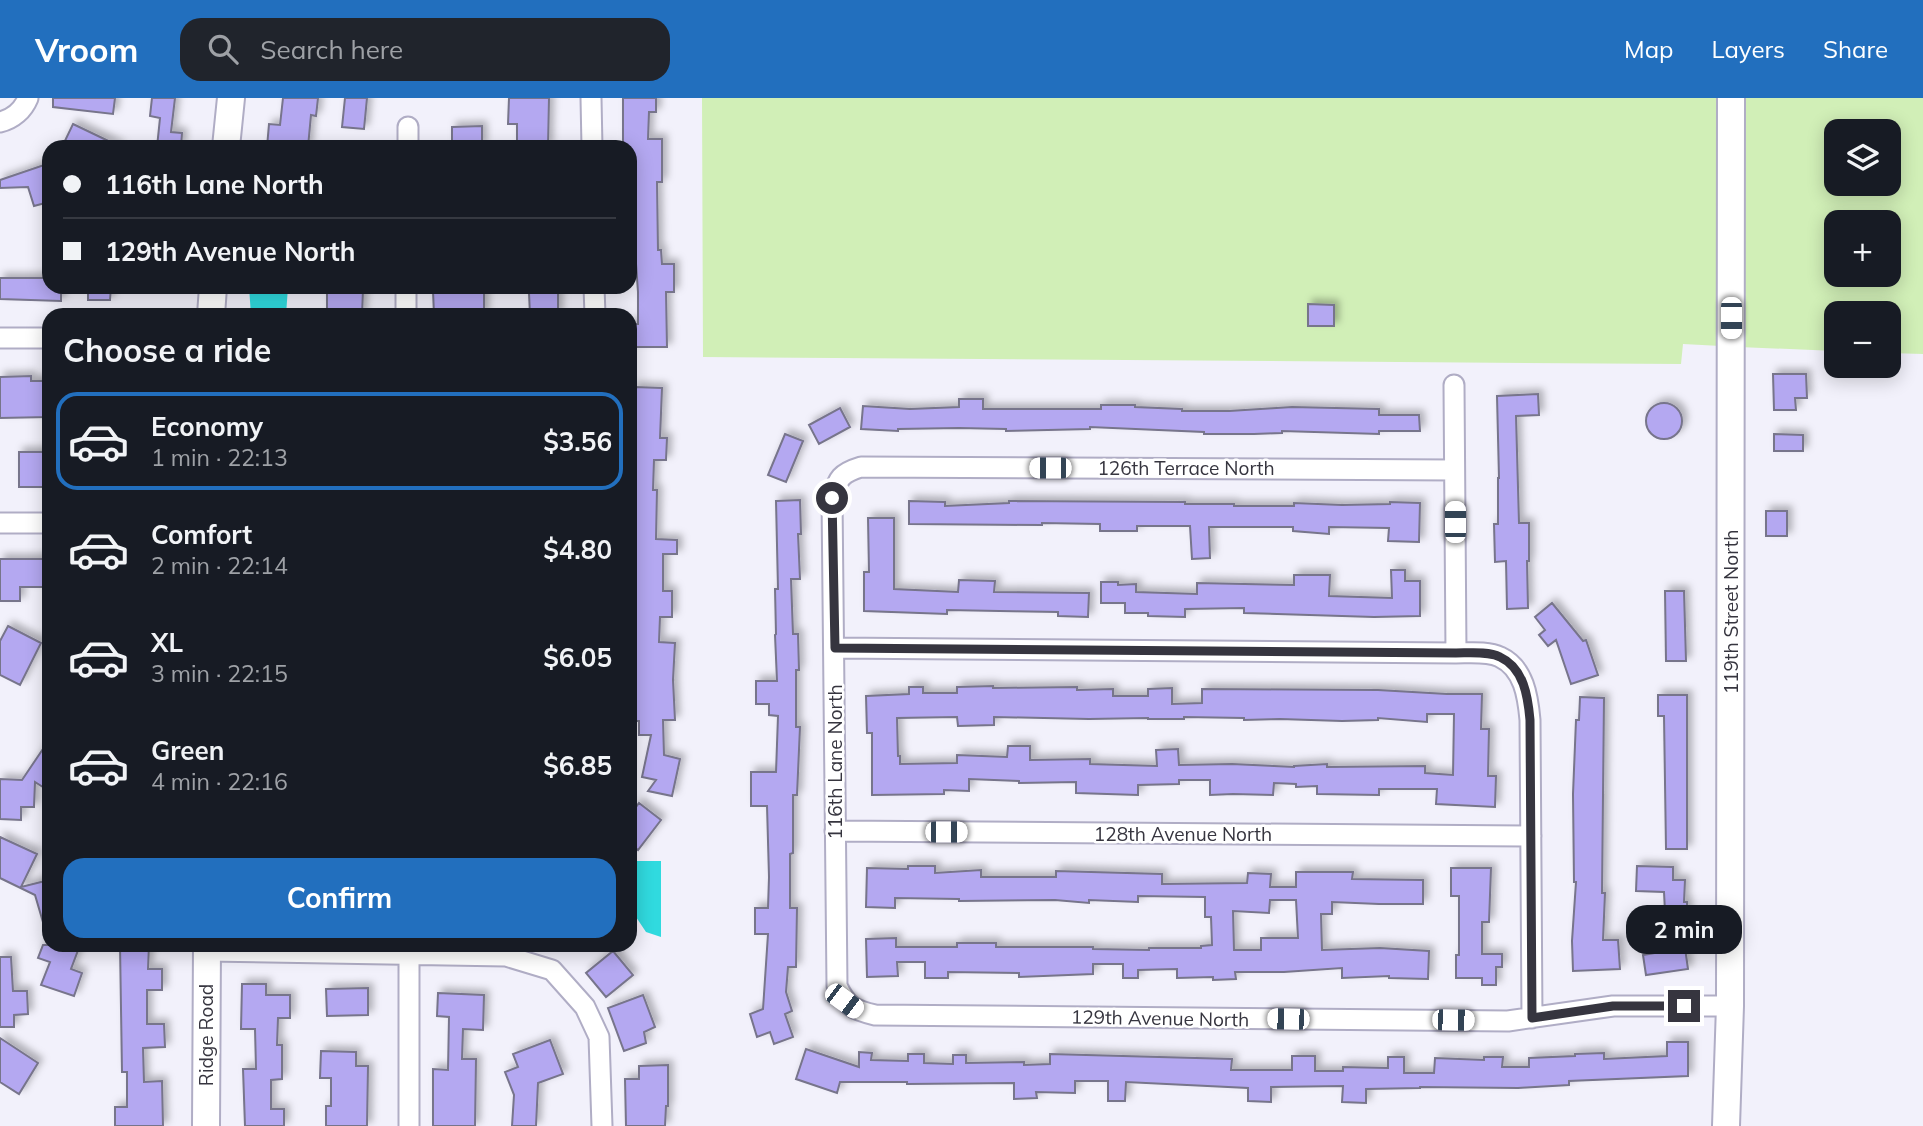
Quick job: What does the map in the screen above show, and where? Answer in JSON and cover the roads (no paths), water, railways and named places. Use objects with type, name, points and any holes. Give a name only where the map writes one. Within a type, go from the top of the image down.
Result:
[{"type":"street","points":[[227,140],[231,98]]},
{"type":"street","points":[[592,98],[592,140]]},
{"type":"street","name":"119th Street North","points":[[1726,1126],[1730,1006],[1731,98]]},
{"type":"street","points":[[0,122],[7,120],[26,103]]},
{"type":"street","points":[[0,338],[42,338]]},
{"type":"street","points":[[1454,385],[1456,653]]},
{"type":"street","name":"126th Terrace North","points":[[837,481],[847,471],[861,467],[1454,470]]},
{"type":"street","name":"116th Lane North","points":[[837,481],[832,498],[837,986],[844,1001]]},
{"type":"street","points":[[0,523],[42,523]]},
{"type":"street","points":[[835,648],[1456,653],[1500,657],[1515,669],[1524,683],[1530,720],[1532,1018]]},
{"type":"street","name":"128th Avenue North","points":[[835,831],[1531,836]]},
{"type":"street","name":"Ridge Road","points":[[206,1126],[207,952]]},
{"type":"street","points":[[369,952],[506,956],[552,970],[584,1007],[599,1037],[602,1118]]},
{"type":"street","points":[[409,953],[409,1126]]},
{"type":"street","name":"129th Avenue North","points":[[844,1001],[857,1011],[875,1015],[1494,1021],[1613,1006],[1730,1006]]},
{"type":"water","points":[[250,294],[288,294],[286,308],[250,308]]},
{"type":"water","points":[[637,861],[661,861],[661,937],[646,932],[637,918]]}]
